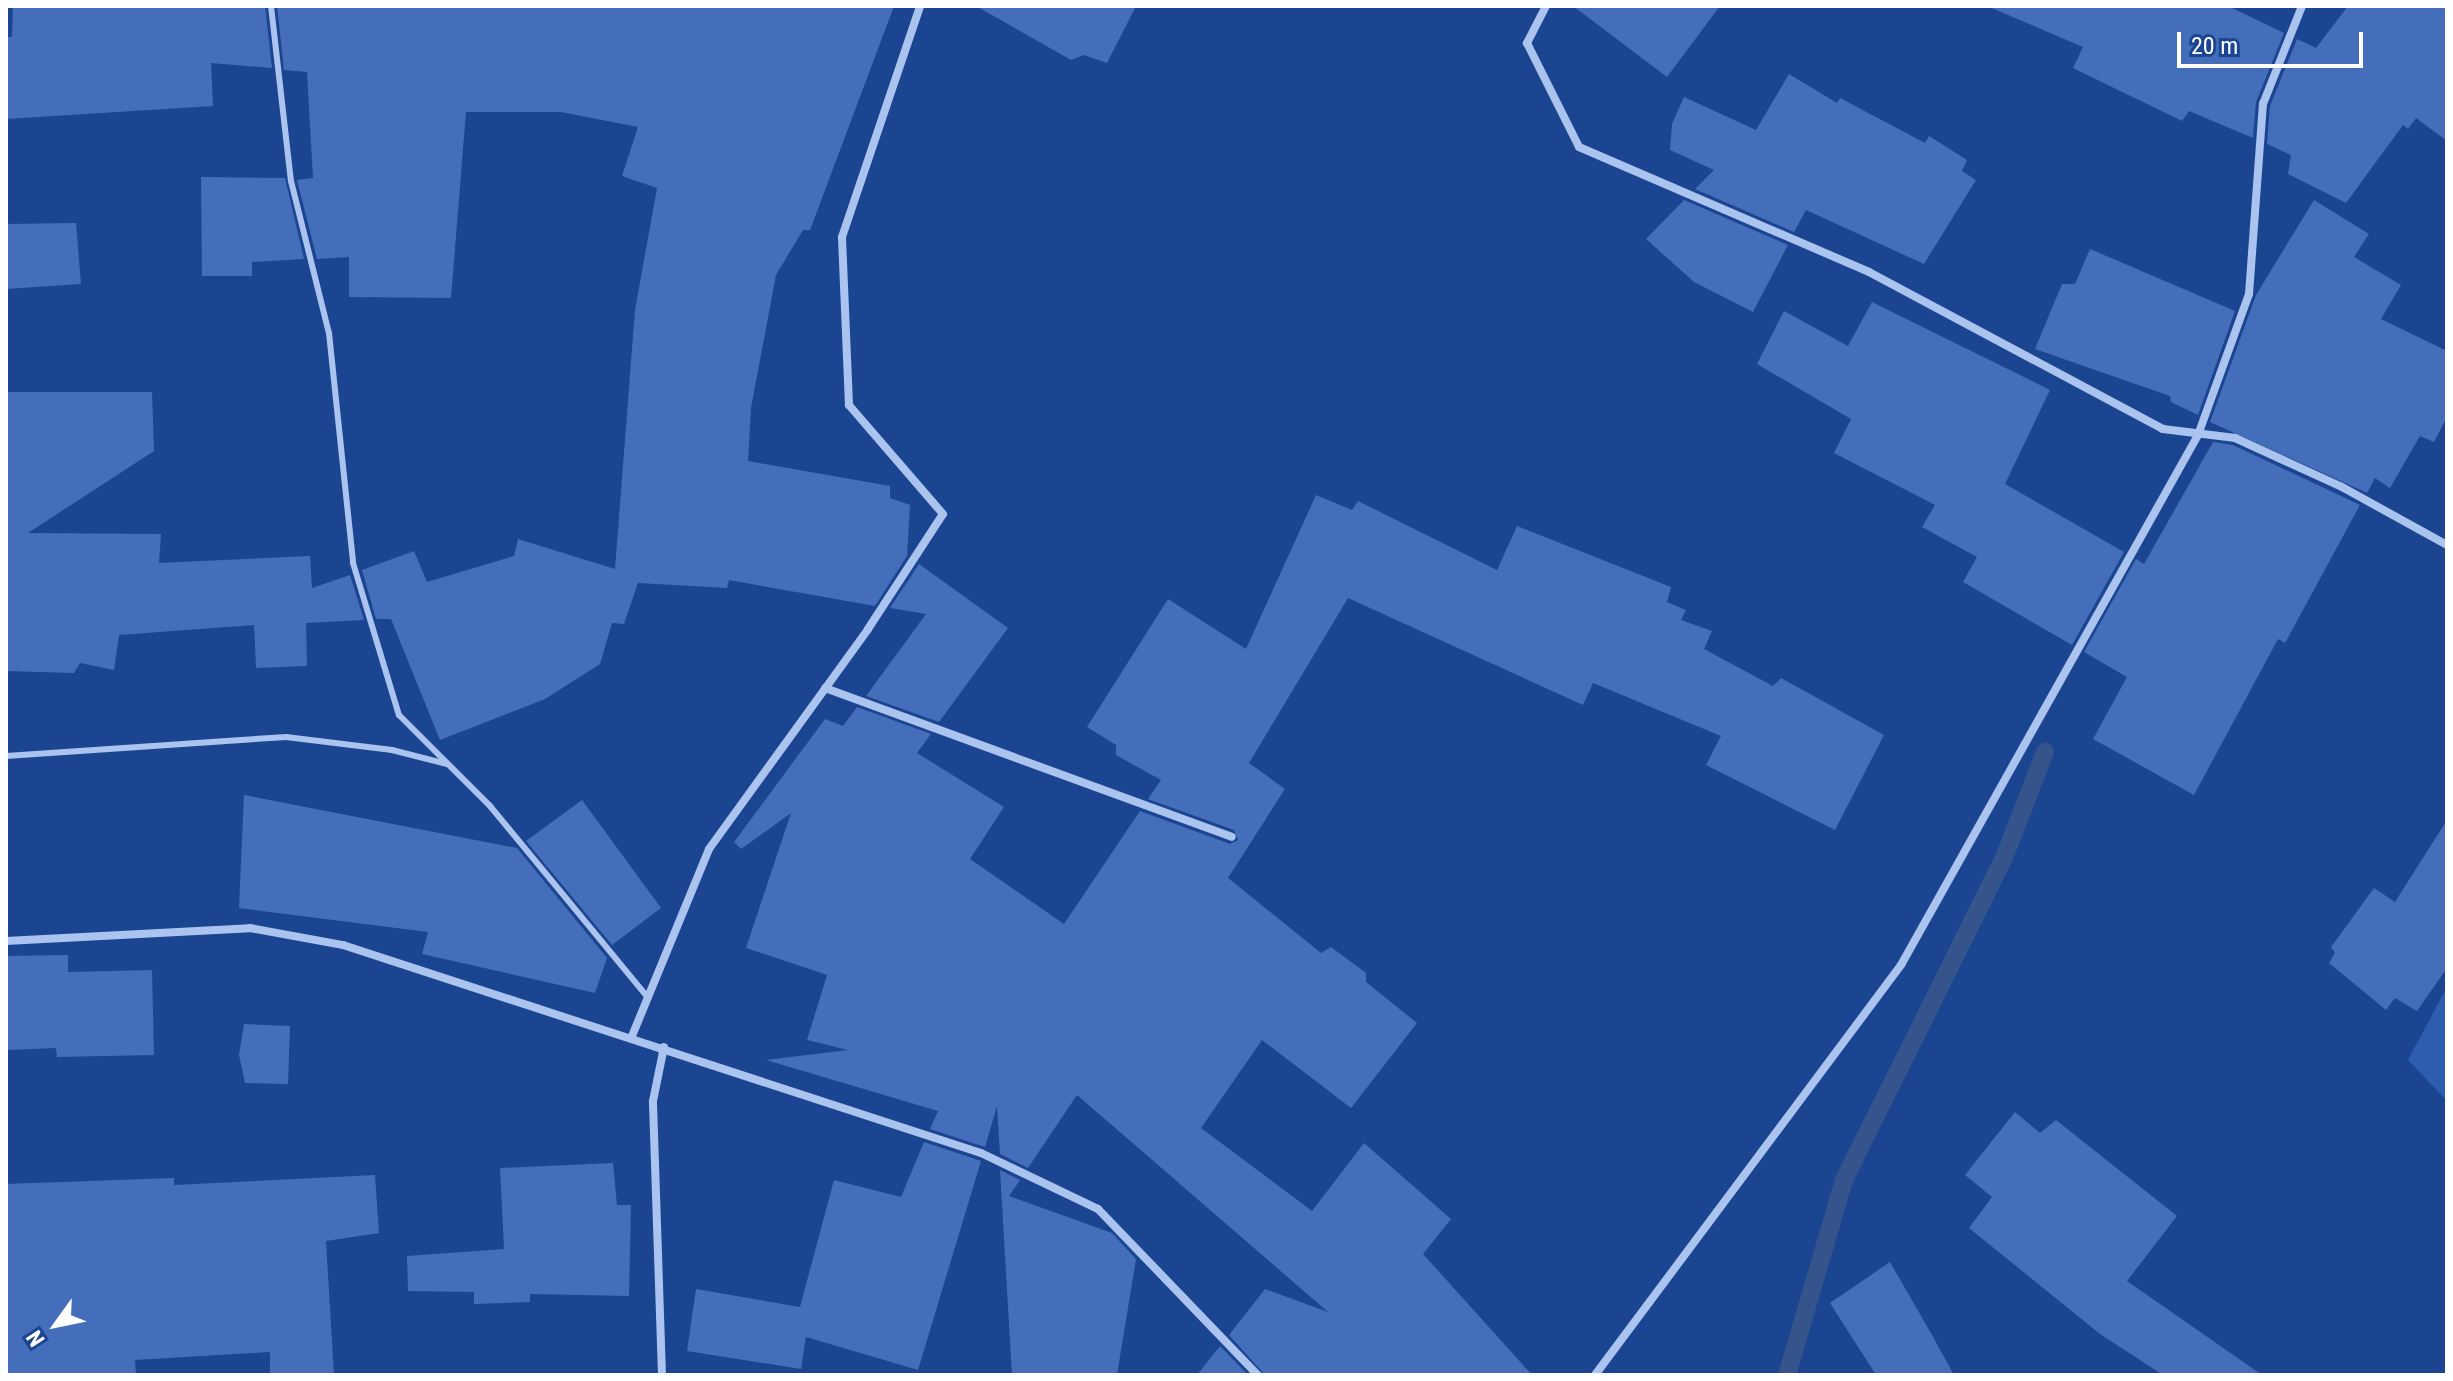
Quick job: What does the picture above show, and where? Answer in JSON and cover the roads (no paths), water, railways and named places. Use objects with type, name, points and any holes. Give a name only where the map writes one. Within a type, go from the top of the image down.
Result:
[{"type":"street","points":[[632,1036],[709,849],[825,688],[943,514],[849,405],[842,237],[920,6]]},
{"type":"street","points":[[1546,6],[1527,43],[1579,147],[1869,272],[2163,429],[2235,438],[2342,487],[2447,545]]},
{"type":"street","points":[[1595,1375],[1901,965],[2198,435],[2249,294],[2263,104],[2302,6]]},
{"type":"street","points":[[825,688],[1232,837]]},
{"type":"street","points":[[6,941],[250,928],[343,945],[632,1036],[981,1153],[1098,1209],[1258,1375]]},
{"type":"street","points":[[662,1375],[653,1101],[664,1047]]},
{"type":"lane","points":[[271,6],[291,181],[329,333],[353,563],[399,715],[490,806],[648,998]]},
{"type":"lane","points":[[6,756],[286,737],[392,750],[450,765]]},
{"type":"waterway","points":[[1787,1375],[1844,1180],[2004,858],[2045,752]]}]
